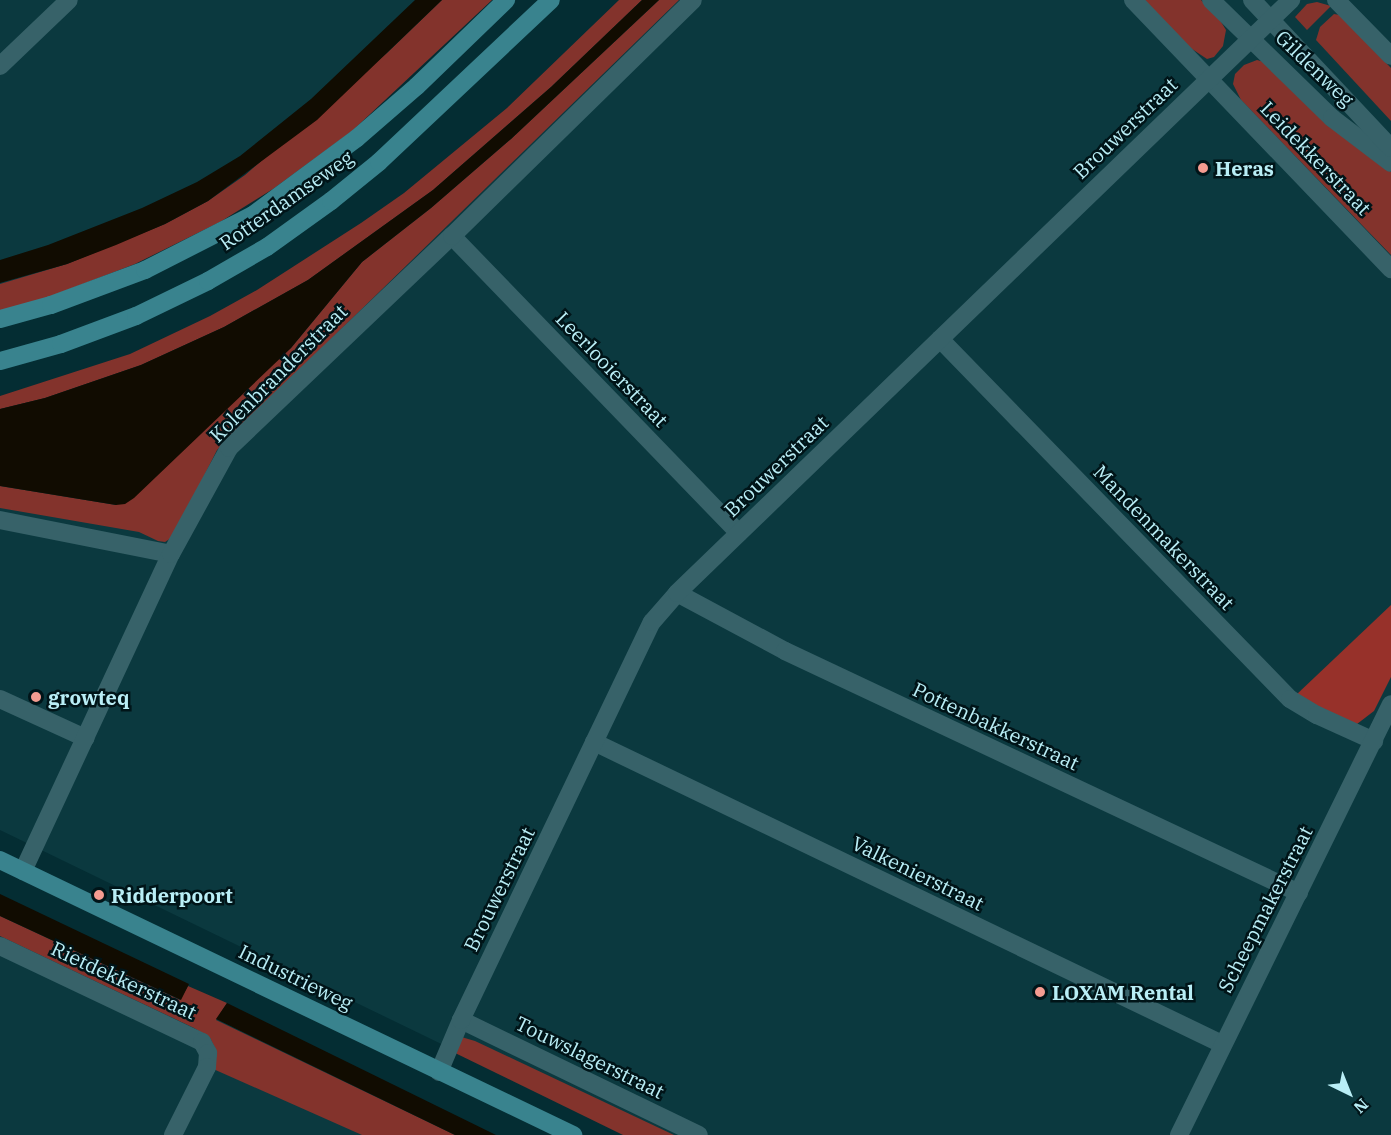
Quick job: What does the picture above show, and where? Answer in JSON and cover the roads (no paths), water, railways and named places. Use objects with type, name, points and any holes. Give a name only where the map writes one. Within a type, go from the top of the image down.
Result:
[{"type":"main road","name":"Rotterdamseweg","points":[[0,319],[51,305],[145,270],[208,240],[253,215],[357,138],[417,86],[506,0]]},
{"type":"main road","name":"Rotterdamseweg","points":[[0,361],[61,344],[136,316],[208,281],[267,247],[331,201],[379,162],[551,0]]},
{"type":"main road","name":"Industrieweg","points":[[0,860],[573,1135]]},
{"type":"street","points":[[0,66],[69,0]]},
{"type":"street","name":"Kolenbranderstraat","points":[[23,871],[171,554],[229,448],[452,236],[693,0]]},
{"type":"street","points":[[1132,0],[1209,78]]},
{"type":"street","name":"Gildenweg","points":[[1211,0],[1332,118],[1391,163]]},
{"type":"street","name":"Gildenweg","points":[[1252,0],[1391,148]]},
{"type":"street","name":"Brouwerstraat","points":[[439,1072],[461,1020],[652,622],[677,593],[1291,0]]},
{"type":"street","points":[[1336,0],[1391,56]]},
{"type":"street","name":"Leidekkerstraat","points":[[1209,78],[1391,270]]},
{"type":"street","name":"Leerlooierstraat","points":[[452,236],[739,533]]},
{"type":"street","name":"Mandenmakerstraat","points":[[940,339],[1290,699],[1317,716],[1374,741]]},
{"type":"street","points":[[0,520],[171,554]]},
{"type":"street","name":"Pottenbakkerstraat","points":[[677,593],[785,651],[1299,893]]},
{"type":"street","points":[[0,699],[85,738]]},
{"type":"street","name":"Scheepmakerstraat","points":[[1179,1135],[1391,704]]},
{"type":"street","name":"Valkenierstraat","points":[[594,742],[1222,1044]]},
{"type":"street","name":"Rietdekkerstraat","points":[[0,946],[202,1042],[208,1053],[207,1067],[173,1135]]},
{"type":"street","name":"Touwslagerstraat","points":[[461,1020],[699,1135]]},
{"type":"place","name":"Heras","points":[[1203,168]]},
{"type":"place","name":"growteq","points":[[36,697]]},
{"type":"place","name":"Ridderpoort","points":[[99,895]]},
{"type":"place","name":"LOXAM Rental","points":[[1040,992]]}]
